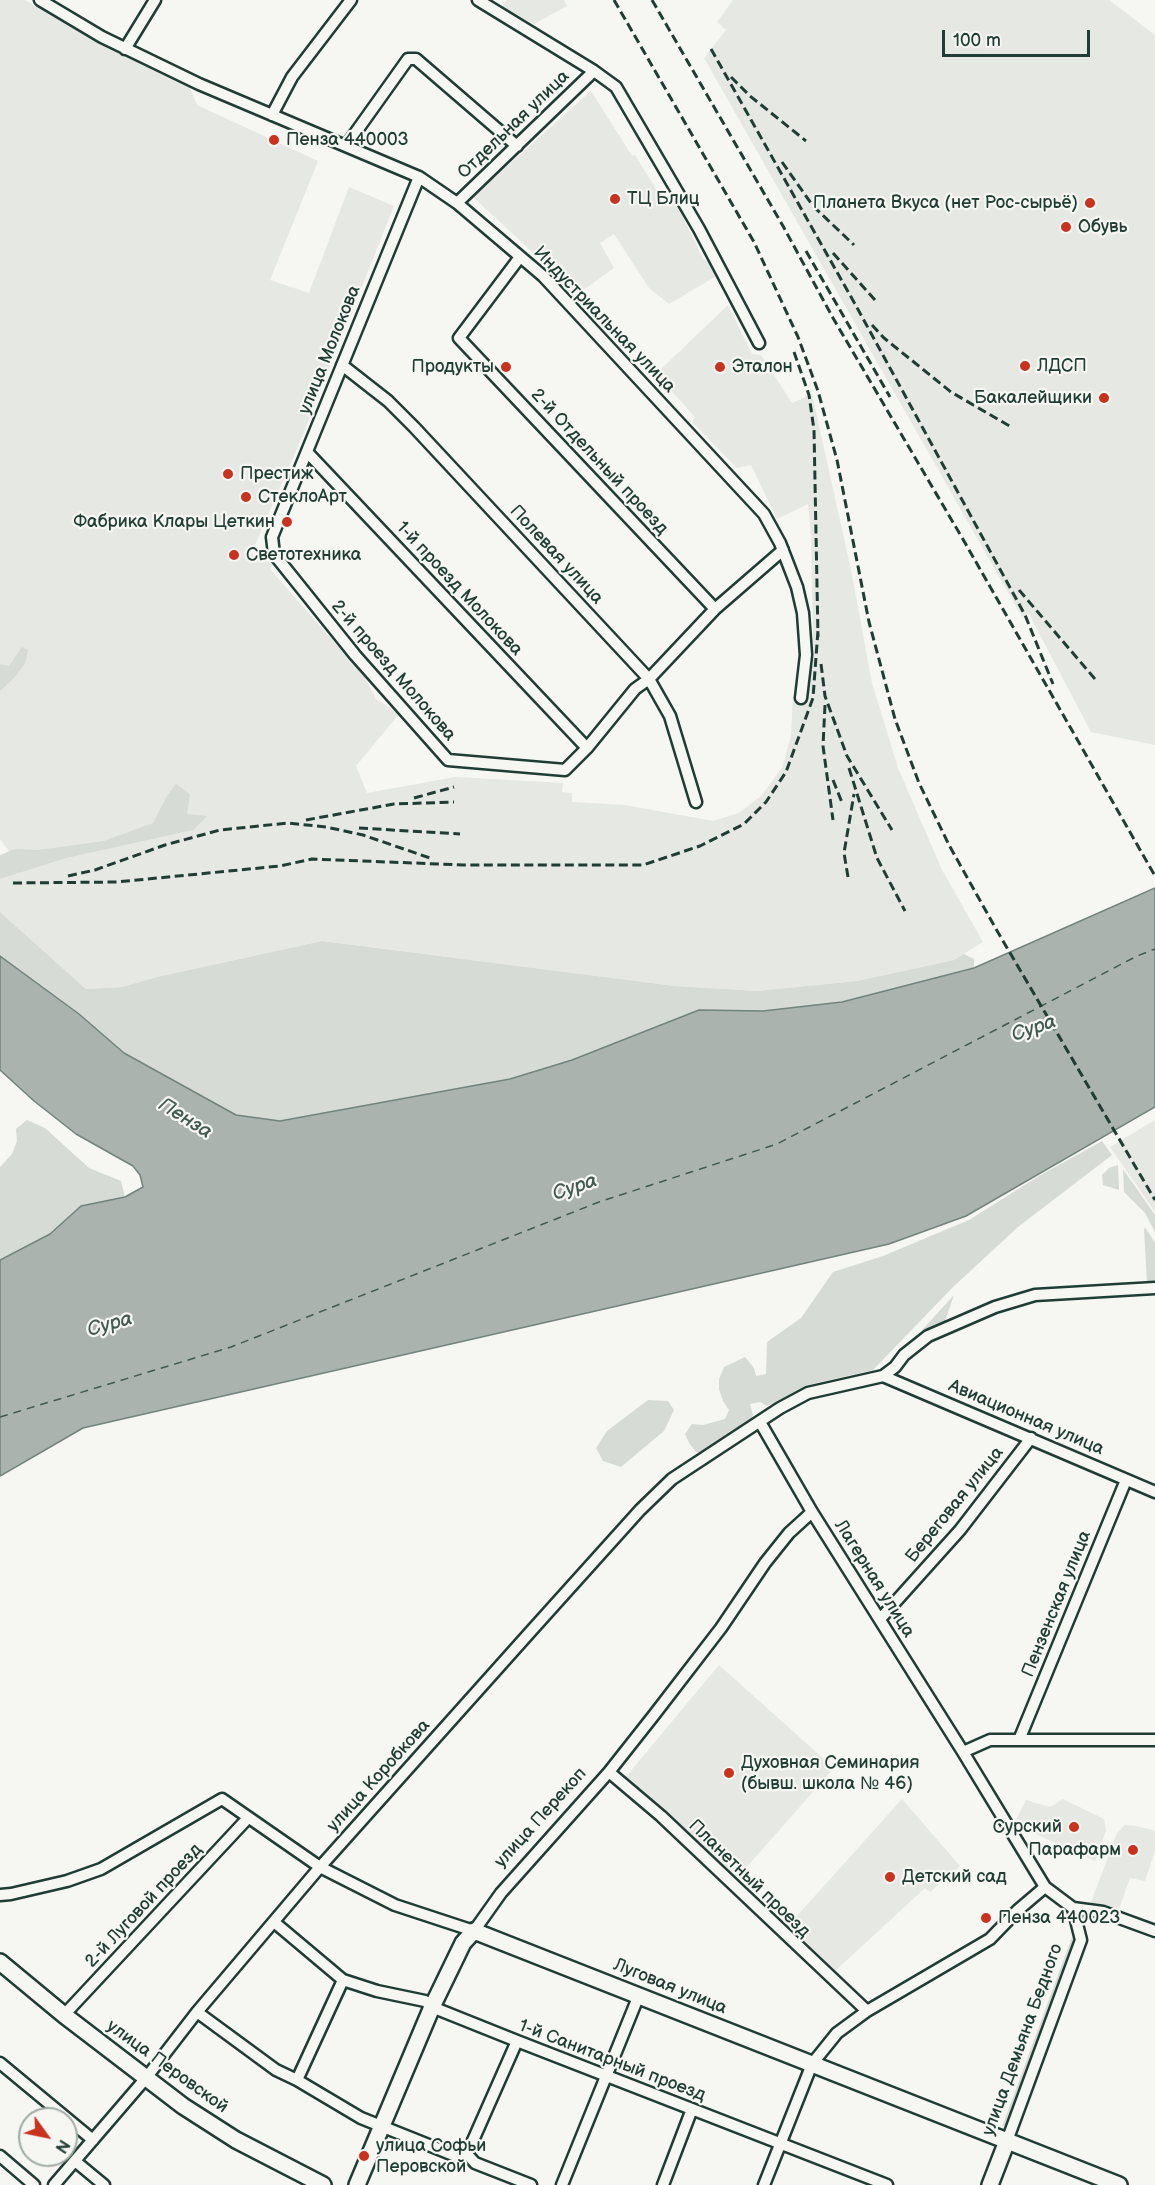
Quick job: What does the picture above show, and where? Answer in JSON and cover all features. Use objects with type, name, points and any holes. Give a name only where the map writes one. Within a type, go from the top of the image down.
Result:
[{"type":"main road","name":"Луговая улица","points":[[474,1931],[1119,2185]]},
{"type":"main road","name":"улица Перекоп","points":[[357,2185],[432,2007],[463,1943],[474,1931]]},
{"type":"main road","name":"улица Перовской","points":[[0,1962],[64,2015],[183,2106],[236,2140],[323,2185]]},
{"type":"main road","name":"улица Демьяна Бедного","points":[[990,2185],[1007,2141]]},
{"type":"street","name":"Индустриальная улица","points":[[40,0],[102,37],[199,84],[419,177],[457,203],[543,276],[764,514],[783,550],[803,613],[806,655],[801,698]]},
{"type":"street","points":[[126,49],[155,0]]},
{"type":"street","points":[[272,115],[292,77],[351,0]]},
{"type":"street","points":[[478,0],[594,71],[616,87],[699,229],[759,343]]},
{"type":"street","points":[[346,146],[408,59],[416,59],[517,146]]},
{"type":"street","name":"Отдельная улица","points":[[457,203],[594,71]]},
{"type":"street","name":"улица Молокова","points":[[272,537],[419,177]]},
{"type":"street","name":"2-й Отдельный проезд","points":[[520,257],[459,338],[715,609]]},
{"type":"street","name":"Полевая улица","points":[[342,365],[388,401],[414,427],[649,679],[670,716],[696,802]]},
{"type":"street","name":"1-й проезд Молокова","points":[[307,452],[587,748]]},
{"type":"street","name":"2-й проезд Молокова","points":[[272,537],[274,554],[355,655],[448,760],[565,770],[587,748]]},
{"type":"street","points":[[587,748],[635,689],[649,679],[715,609],[783,550]]},
{"type":"street","points":[[884,1376],[904,1355],[928,1336],[995,1307],[1035,1295],[1155,1288]]},
{"type":"street","name":"улица Коробкова","points":[[78,2158],[320,1867],[640,1510],[672,1479],[808,1393],[884,1376]]},
{"type":"street","name":"Авиационная улица","points":[[884,1376],[1155,1492]]},
{"type":"street","name":"Лагерная улица","points":[[760,1422],[813,1512],[881,1618],[1045,1887]]},
{"type":"street","name":"Береговая улица","points":[[881,1618],[960,1530],[1031,1438]]},
{"type":"street","name":"Пензенская улица","points":[[1019,1740],[1126,1480]]},
{"type":"street","name":"улица Перекоп","points":[[474,1931],[501,1893],[609,1772],[721,1628],[789,1533],[813,1512]]},
{"type":"street","points":[[963,1752],[990,1740],[1155,1740]]},
{"type":"street","name":"Планетный проезд","points":[[609,1772],[661,1816],[867,2011]]},
{"type":"street","name":"Луговая улица","points":[[0,1894],[11,1894],[67,1881],[101,1869],[222,1799],[247,1819],[320,1867],[395,1905],[474,1931]]},
{"type":"street","name":"2-й Луговой проезд","points":[[64,2015],[247,1819]]},
{"type":"street","points":[[764,2185],[812,2064],[837,2033],[867,2011],[990,1939],[1018,1910],[1045,1887],[1073,1908],[1103,1912],[1155,1931]]},
{"type":"street","name":"улица Демьяна Бедного","points":[[1007,2141],[1081,1940],[1073,1908]]},
{"type":"street","points":[[274,1922],[344,1980],[297,2080]]},
{"type":"street","name":"1-й Санитарный проезд","points":[[344,1980],[377,1991],[425,2001],[432,2007],[517,2041],[887,2185]]},
{"type":"street","points":[[562,2185],[639,1995]]},
{"type":"street","points":[[197,2012],[276,2070],[361,2118],[456,2156],[467,2154]]},
{"type":"street","points":[[467,2154],[517,2041]]},
{"type":"street","points":[[0,2063],[93,2140]]},
{"type":"street","points":[[663,2185],[692,2109]]},
{"type":"street","points":[[467,2154],[475,2163],[531,2185]]},
{"type":"street","points":[[0,2156],[34,2185]]},
{"type":"street","points":[[78,2163],[104,2185]]},
{"type":"street","name":"улица Коробкова","points":[[54,2185],[70,2167]]},
{"type":"shaded area","points":[[0,0],[25,0],[105,47],[190,88],[197,105],[318,161],[270,280],[309,293],[349,187],[394,206],[302,437],[251,554],[273,564],[270,569],[364,676],[376,699],[399,714],[356,766],[367,793],[455,777],[563,783],[562,792],[572,793],[572,802],[625,805],[713,821],[739,813],[761,796],[782,768],[791,736],[793,697],[808,698],[813,632],[808,504],[777,519],[751,465],[737,468],[692,422],[695,417],[656,374],[728,305],[752,354],[761,355],[792,403],[812,394],[851,570],[872,683],[898,768],[942,870],[983,942],[954,960],[857,981],[757,991],[675,986],[322,941],[157,977],[122,987],[86,989],[0,912],[0,879],[24,871],[0,839]]},
{"type":"shaded area","points":[[507,0],[564,0],[567,6],[534,24],[501,8]]},
{"type":"shaded area","points":[[733,0],[1109,0],[1155,35],[1155,745],[1091,732],[1029,614],[1022,617],[704,58],[726,30],[717,22]]},
{"type":"shaded area","points":[[591,91],[664,202],[671,197],[703,259],[710,262],[718,275],[669,304],[649,288],[614,234],[600,243],[614,268],[574,297],[548,266],[551,262],[547,258],[542,261],[473,197]]},
{"type":"shaded area","points":[[22,647],[28,650],[25,663],[15,677],[0,691],[0,664],[9,666]]},
{"type":"shaded area","points":[[176,784],[190,794],[187,814],[207,816],[193,830],[66,858],[0,879],[0,855],[15,849],[39,850],[104,841],[153,823]]},
{"type":"shaded area","points":[[0,912],[86,989],[122,987],[157,977],[322,941],[675,986],[757,991],[857,981],[954,960],[964,954],[974,959],[974,968],[842,1002],[763,1011],[699,1010],[572,1060],[510,1079],[280,1121],[236,1115],[124,1053],[79,1014],[0,956]]},
{"type":"shaded area","points":[[27,1120],[45,1128],[89,1168],[121,1181],[125,1197],[81,1206],[50,1234],[0,1260],[0,1167],[12,1154],[17,1141],[16,1129]]},
{"type":"shaded area","points":[[1155,1120],[1155,1212],[1110,1147]]},
{"type":"shaded area","points":[[1102,1141],[1112,1155],[1018,1227],[953,1287],[873,1370],[808,1385],[767,1406],[760,1402],[750,1404],[753,1415],[749,1424],[737,1433],[726,1434],[709,1452],[696,1452],[689,1443],[685,1434],[692,1424],[703,1425],[725,1419],[729,1410],[719,1389],[719,1379],[724,1367],[745,1357],[754,1368],[756,1376],[766,1374],[767,1342],[801,1318],[833,1272],[883,1256],[969,1220],[1039,1176]]},
{"type":"shaded area","points":[[1118,1165],[1119,1190],[1103,1185],[1102,1175],[1109,1168]]},
{"type":"shaded area","points":[[1123,1169],[1155,1215],[1155,1232],[1145,1213],[1124,1192]]},
{"type":"shaded area","points":[[1145,1227],[1155,1243],[1155,1285],[1147,1283]]},
{"type":"shaded area","points":[[954,1295],[945,1321],[913,1340]]},
{"type":"shaded area","points":[[648,1400],[668,1401],[674,1410],[664,1431],[621,1467],[603,1461],[596,1448],[607,1431]]},
{"type":"shaded area","name":"Духовная Семинария (бывш. школа № 46)","points":[[719,1665],[834,1768],[737,1878],[624,1779]]},
{"type":"shaded area","name":"Детский сад","points":[[902,1799],[960,1866],[930,1892],[925,1888],[835,1971],[788,1926]]},
{"type":"shaded area","points":[[1063,1799],[1104,1819],[1106,1831],[1095,1861],[1014,1824],[1026,1800],[1050,1807]]},
{"type":"shaded area","points":[[1125,1825],[1155,1831],[1155,1851],[1145,1881],[1130,1878],[1118,1912],[1090,1905],[1117,1833]]},
{"type":"shaded area","points":[[1072,1937],[1076,1943],[1010,2121],[1002,2127]]},
{"type":"water","points":[[1155,888],[1155,1107],[966,1216],[889,1244],[83,1428],[0,1476],[0,1260],[50,1234],[81,1206],[125,1197],[143,1187],[140,1175],[133,1166],[76,1134],[34,1101],[0,1070],[0,956],[79,1014],[124,1053],[236,1115],[280,1121],[510,1079],[572,1060],[699,1010],[763,1011],[842,1002],[974,968]]},
{"type":"ferry route","points":[[0,1417],[231,1347],[599,1202],[777,1144],[1137,956],[1155,949]]},
{"type":"railway","points":[[614,0],[754,242],[798,337],[818,391],[837,460],[869,622],[895,719],[919,783],[949,845],[996,929],[1155,1200]]},
{"type":"railway","points":[[652,0],[1155,876]]},
{"type":"railway","points":[[711,49],[855,304],[1025,615],[1053,684]]},
{"type":"railway","points":[[731,77],[750,96],[806,141]]},
{"type":"railway","points":[[782,162],[813,206],[854,245]]},
{"type":"railway","points":[[806,251],[890,397]]},
{"type":"railway","points":[[833,253],[875,300]]},
{"type":"railway","points":[[872,325],[884,338],[951,392],[1013,428]]},
{"type":"railway","points":[[794,352],[809,395],[814,430],[818,637]]},
{"type":"railway","points":[[1019,590],[1095,679]]},
{"type":"railway","points":[[13,883],[117,882],[280,866],[312,859],[464,865],[643,865],[700,846],[744,824],[766,802],[786,772],[813,698],[818,630]]},
{"type":"railway","points":[[821,664],[825,696],[847,756],[892,830]]},
{"type":"railway","points":[[825,705],[823,746],[833,820]]},
{"type":"railway","points":[[849,768],[877,858],[905,911]]},
{"type":"railway","points":[[833,780],[843,805]]},
{"type":"railway","points":[[414,798],[454,787]]},
{"type":"railway","points":[[848,877],[844,853],[854,794]]},
{"type":"railway","points":[[306,820],[394,804],[454,802]]},
{"type":"railway","points":[[68,876],[95,870],[165,845],[220,830],[288,823],[326,827],[363,835],[433,859]]},
{"type":"railway","points":[[359,828],[460,834]]},
{"type":"place","name":"Пенза 440003","points":[[274,140]]},
{"type":"place","name":"ТЦ Блиц","points":[[615,199]]},
{"type":"place","name":"Планета Вкуса (нет Рос-сырьё)","points":[[1090,203]]},
{"type":"place","name":"Обувь","points":[[1066,227]]},
{"type":"place","name":"ЛДСП","points":[[1025,366]]},
{"type":"place","name":"Продукты","points":[[506,367]]},
{"type":"place","name":"Эталон","points":[[720,367]]},
{"type":"place","name":"Бакалейщики","points":[[1104,398]]},
{"type":"place","name":"Престиж","points":[[228,474]]},
{"type":"place","name":"СтеклоАрт","points":[[246,497]]},
{"type":"place","name":"Фабрика Клары Цеткин","points":[[287,522]]},
{"type":"place","name":"Светотехника","points":[[234,555]]},
{"type":"place","name":"Духовная Семинария (бывш. школа № 46)","points":[[729,1773]]},
{"type":"place","name":"Сурский","points":[[1074,1827]]},
{"type":"place","name":"Парафарм","points":[[1133,1850]]},
{"type":"place","name":"Детский сад","points":[[890,1877]]},
{"type":"place","name":"Пенза 440023","points":[[986,1918]]},
{"type":"place","name":"улица Софьи Перовской","points":[[364,2156]]},
{"type":"water label","name":"Сура","points":[[1034,1029]]},
{"type":"water label","name":"Пенза","points":[[185,1119]]},
{"type":"water label","name":"Сура","points":[[575,1188]]},
{"type":"water label","name":"Сура","points":[[110,1325]]}]
